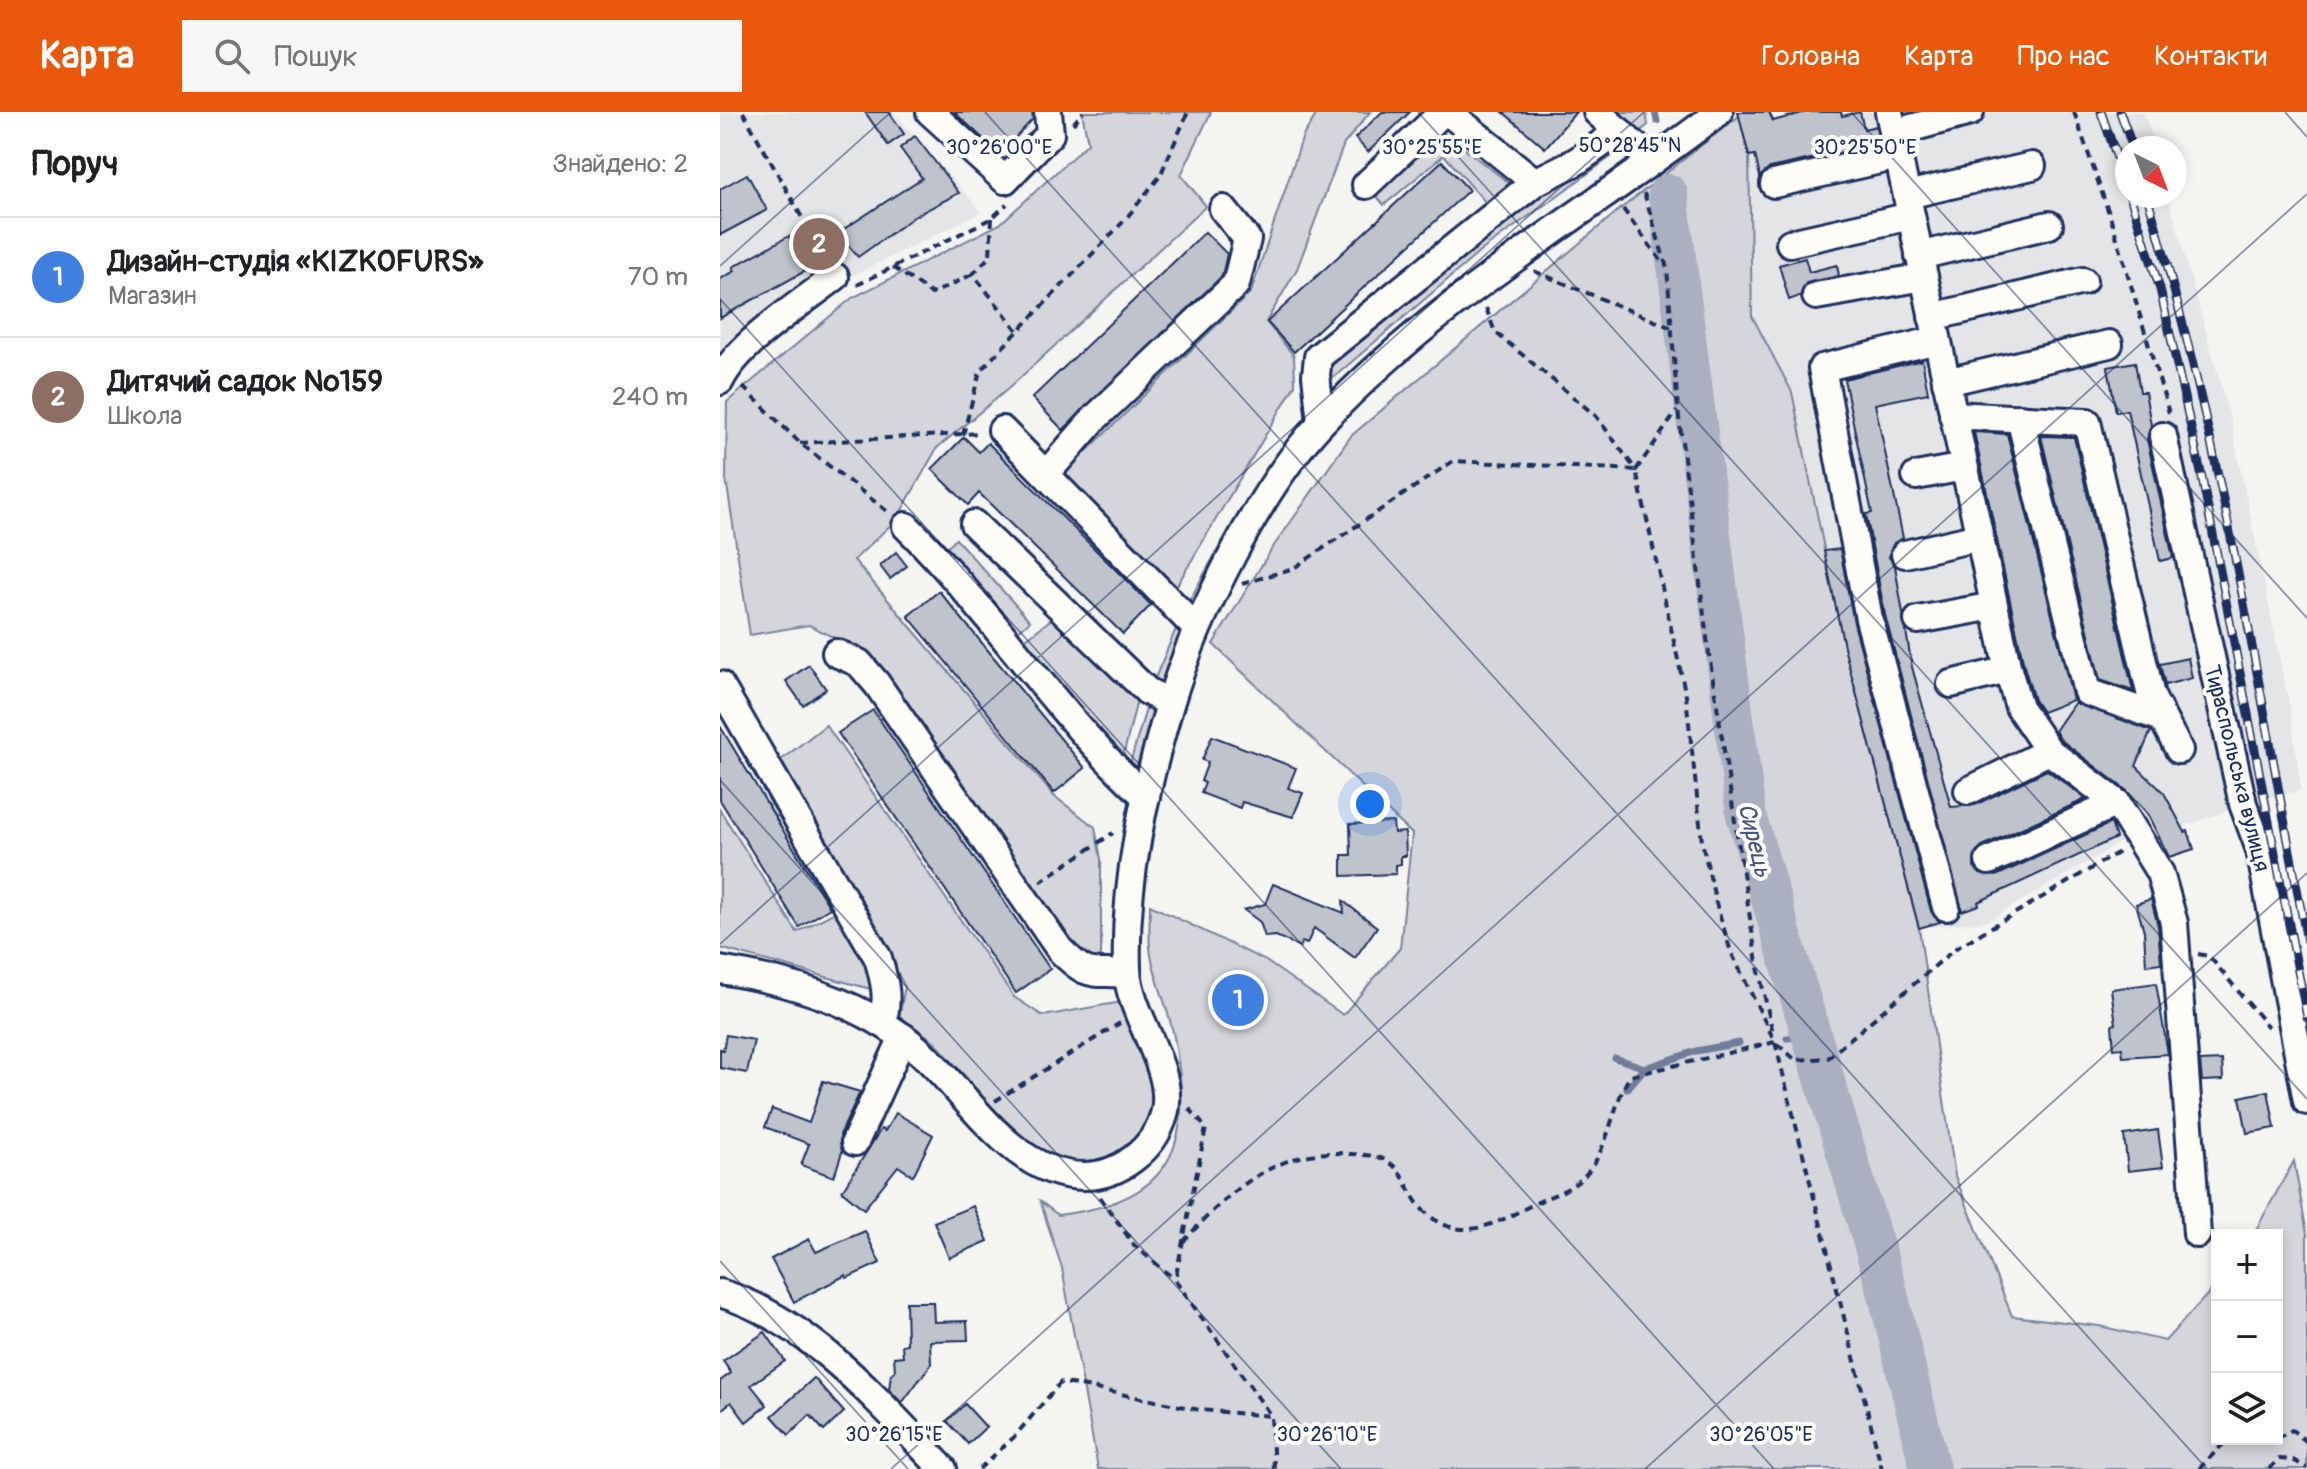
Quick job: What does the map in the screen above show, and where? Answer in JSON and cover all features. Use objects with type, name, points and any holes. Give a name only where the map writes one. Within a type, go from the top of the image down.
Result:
[{"type":"street","points":[[930,112],[1005,180],[1050,134],[1048,112]]},
{"type":"street","points":[[1366,185],[1446,112],[1535,182]]},
{"type":"street","points":[[1597,112],[1652,161]]},
{"type":"street","points":[[720,970],[758,976],[815,992],[892,1030],[940,1070],[1023,1158],[1041,1168],[1085,1176],[1108,1172],[1137,1158],[1154,1139],[1166,1111],[1164,1079],[1138,1015],[1127,974],[1130,885],[1146,797],[1170,703],[1196,628],[1250,526],[1321,422],[1477,283],[1719,112]]},
{"type":"street","points":[[1774,184],[1894,133],[1970,112]]},
{"type":"street","points":[[1321,422],[1316,375],[1318,357],[1535,182],[1577,161],[1619,131]]},
{"type":"street","points":[[1894,133],[1994,606],[2019,707],[2049,751],[2117,803],[2160,873],[2174,923],[2197,1234]]},
{"type":"street","points":[[1790,243],[2032,166]]},
{"type":"street","points":[[1046,474],[1095,418],[1236,284],[1247,239],[1223,209]]},
{"type":"street","points":[[1816,296],[2049,225]]},
{"type":"street","points":[[1946,907],[1869,619],[1822,368],[2083,281]]},
{"type":"street","points":[[720,381],[725,369],[761,336],[842,283]]},
{"type":"street","points":[[1946,382],[2109,344]]},
{"type":"street","points":[[1953,415],[2087,422],[2151,696],[2179,750]]},
{"type":"street","points":[[2020,418],[2087,692],[2162,718]]},
{"type":"street","points":[[1002,430],[1196,628]]},
{"type":"street","name":"Тираспольська вулиця","points":[[2163,436],[2243,804],[2260,850],[2307,1101]]},
{"type":"street","points":[[1916,476],[1964,467]]},
{"type":"street","points":[[974,524],[1147,691],[1170,703]]},
{"type":"street","points":[[906,526],[941,560],[1105,757],[1146,797]]},
{"type":"street","points":[[1905,554],[1979,537]]},
{"type":"street","points":[[1918,620],[1994,606]]},
{"type":"street","points":[[836,653],[859,663],[877,684],[1060,950],[1079,969],[1102,976],[1127,974]]},
{"type":"street","points":[[1951,684],[2008,670]]},
{"type":"street","points":[[720,685],[878,958],[886,985],[892,1030],[855,1142]]},
{"type":"street","points":[[1968,791],[2049,751]]},
{"type":"street","points":[[1989,861],[2117,803]]},
{"type":"street","points":[[720,1293],[750,1302],[804,1337],[881,1405],[943,1469]]},
{"type":"path","points":[[743,112],[842,283],[893,267],[992,218],[1013,199]]},
{"type":"path","points":[[1069,112],[1073,134]]},
{"type":"path","points":[[1072,125],[1083,112]]},
{"type":"path","points":[[963,435],[980,371],[1124,221],[1160,176],[1188,112]]},
{"type":"path","points":[[1609,191],[1667,268]]},
{"type":"path","points":[[1646,202],[1667,268],[1678,410],[1709,654],[1757,963],[1882,1469]]},
{"type":"path","points":[[893,267],[932,294],[973,274],[990,256],[992,218]]},
{"type":"path","points":[[1510,260],[1672,328]]},
{"type":"path","points":[[973,274],[1018,331]]},
{"type":"path","points":[[1477,283],[1495,332],[1596,416],[1636,470],[1686,696],[1702,842],[1716,903],[1731,952],[1775,1042],[1796,1060],[1828,1058],[1956,948],[2112,855],[2131,848]]},
{"type":"path","points":[[748,375],[740,384],[800,443],[906,526]]},
{"type":"path","points":[[1636,470],[1678,410]]},
{"type":"path","points":[[800,443],[963,435],[1002,430]]},
{"type":"path","points":[[1213,594],[1294,568],[1453,461],[1636,470]]},
{"type":"path","points":[[1021,894],[1113,833]]},
{"type":"path","points":[[2176,950],[2209,956],[2274,1033]]},
{"type":"path","points":[[993,1102],[1125,1019]]},
{"type":"path","points":[[1183,1242],[1242,1183],[1260,1172],[1292,1158],[1338,1152],[1388,1162],[1401,1172],[1408,1189],[1434,1219],[1450,1226],[1488,1228],[1583,1178],[1600,1149],[1619,1093],[1630,1076],[1775,1042]]},
{"type":"path","points":[[1164,1079],[1206,1128],[1175,1280]]},
{"type":"path","points":[[1085,1176],[1134,1245],[1175,1280],[1271,1416],[1274,1469]]},
{"type":"path","points":[[979,1469],[1014,1437],[1061,1382],[1200,1410],[1271,1416]]},
{"type":"path","points":[[2283,1434],[2292,1430],[2307,1442]]},
{"type":"path","points":[[2199,1469],[2222,1445]]},
{"type":"path","points":[[2269,1469],[2279,1459],[2293,1460],[2307,1468]]},
{"type":"shaded area","points":[[720,112],[893,112],[982,212],[854,275],[747,361],[720,392]]},
{"type":"shaded area","points":[[1082,112],[1211,112],[1181,175],[1206,206],[1009,388],[937,448],[897,519],[854,560],[1054,796],[1095,827],[1101,859],[1101,962],[1072,957],[855,648],[809,625],[750,635],[726,479],[727,402],[852,298],[1000,224],[1088,143]]},
{"type":"shaded area","points":[[1318,112],[1370,112],[1344,144],[1297,269],[1266,322],[1294,356],[1295,385],[1176,587],[1064,473],[1251,292],[1303,136]]},
{"type":"shaded area","points":[[1605,112],[1646,112],[1648,125],[1633,137]]},
{"type":"shaded area","points":[[1860,112],[2144,112],[2151,136],[2115,136],[2115,208],[2171,208],[2230,418],[2291,713],[2301,790],[2243,804],[2157,837],[2121,842],[1988,921],[1919,928],[1845,651],[1792,392],[1752,316],[1749,156],[1863,126]]},
{"type":"shaded area","points":[[1739,116],[1749,156],[1752,316],[1792,392],[1845,651],[1919,928],[1955,1176],[2012,1316],[2099,1326],[2165,1341],[2211,1291],[2211,1445],[2283,1445],[2283,1229],[2256,1229],[2294,1161],[2307,1234],[2307,1469],[1098,1469],[1062,1268],[1040,1201],[1058,1215],[1098,1208],[1130,1196],[1153,1179],[1169,1159],[1178,1134],[1181,1104],[1179,1070],[1173,1032],[1151,955],[1150,905],[1266,961],[1343,1015],[1400,948],[1412,834],[1213,644],[1271,550],[1351,436],[1619,210]]},
{"type":"shaded area","points":[[1437,128],[1513,186],[1487,204],[1444,155],[1384,205],[1371,189]]},
{"type":"shaded area","points":[[1618,139],[1626,146],[1482,250],[1326,384],[1324,364],[1519,203]]},
{"type":"shaded area","points":[[1636,154],[1641,158],[1329,403],[1327,397],[1490,258]]},
{"type":"shaded area","points":[[1313,412],[1194,605],[1189,601],[1245,502],[1277,455]]},
{"type":"shaded area","points":[[956,539],[1030,621],[1013,636],[944,549]]},
{"type":"shaded area","points":[[1059,613],[1139,692],[1121,765],[1021,643]]},
{"type":"shaded area","points":[[1178,624],[1184,631],[1162,689],[1153,683]]},
{"type":"shaded area","points":[[1150,695],[1156,700],[1135,773],[1129,767]]},
{"type":"shaded area","points":[[826,725],[1014,997],[1043,1016],[1121,1002],[1144,1052],[1155,1089],[1156,1107],[1152,1125],[1142,1141],[1131,1150],[1089,1172],[1031,1151],[934,1041],[899,1016],[905,987],[781,760]]},
{"type":"shaded area","points":[[720,810],[797,932],[837,911],[871,962],[878,991],[720,948]]},
{"type":"building","points":[[865,112],[889,112],[904,134],[888,145]]},
{"type":"building","points":[[954,112],[1032,112],[1033,119],[1000,154]]},
{"type":"building","points":[[1382,112],[1410,112],[1368,152],[1355,138]]},
{"type":"building","points":[[1503,112],[1576,112],[1545,148]]},
{"type":"building","points":[[1738,112],[1769,112],[1773,121],[1806,112],[1841,112],[1842,116],[1860,112],[1864,129],[1876,126],[1879,144],[1770,168],[1760,177],[1755,155],[1749,156]]},
{"type":"building","points":[[915,136],[959,193],[915,216],[858,257],[838,233],[922,178],[900,148]]},
{"type":"building","points":[[1442,161],[1469,190],[1294,352],[1267,322]]},
{"type":"building","points":[[747,174],[767,210],[720,235],[720,189]]},
{"type":"building","points":[[1205,232],[1227,254],[1222,276],[1063,430],[1032,398]]},
{"type":"building","points":[[789,236],[807,270],[720,318],[720,279],[735,271],[733,267]]},
{"type":"building","points":[[1805,258],[1809,272],[1837,265],[1839,276],[1806,283],[1800,296],[1789,300],[1779,265]]},
{"type":"building","points":[[1922,360],[1928,393],[1875,404],[1903,538],[1894,543],[1889,557],[1895,566],[1912,667],[1951,807],[1975,805],[2047,770],[2086,799],[1982,846],[1976,852],[1974,867],[1980,874],[1996,876],[2111,823],[2116,838],[1962,911],[1885,615],[1866,514],[1872,513],[1844,379]]},
{"type":"building","points":[[2135,362],[2140,392],[2145,392],[2151,425],[2147,439],[2173,558],[2160,561],[2127,410],[2116,412],[2108,367]]},
{"type":"building","points":[[1974,432],[2007,434],[2073,700],[2042,712],[2034,700],[2024,666]]},
{"type":"building","points":[[2041,436],[2074,437],[2133,691],[2100,680]]},
{"type":"building","points":[[964,437],[979,452],[988,443],[1151,605],[1123,634],[979,493],[968,505],[932,469]]},
{"type":"building","points":[[1840,549],[1854,623],[1931,911],[1940,922],[1919,928],[1845,651],[1824,551]]},
{"type":"building","points":[[896,552],[907,566],[890,579],[880,566]]},
{"type":"building","points":[[939,591],[1085,768],[1054,793],[908,616]]},
{"type":"building","points":[[2188,658],[2192,678],[2165,685],[2160,664]]},
{"type":"building","points":[[809,665],[826,689],[803,705],[786,681]]},
{"type":"building","points":[[2075,702],[2151,731],[2136,766],[2164,793],[2185,832],[2188,831],[2194,849],[2169,857],[2147,813],[2127,791],[2061,740],[2055,731]]},
{"type":"building","points":[[873,710],[1050,969],[1016,993],[838,733]]},
{"type":"building","points":[[720,726],[830,908],[799,927],[720,800]]},
{"type":"building","points":[[1212,736],[1296,768],[1288,788],[1303,793],[1293,817],[1242,802],[1240,808],[1201,793],[1205,783],[1201,781],[1208,762],[1202,760]]},
{"type":"building","points":[[1393,822],[1394,833],[1405,832],[1406,856],[1401,856],[1401,864],[1396,865],[1396,874],[1342,876],[1342,855],[1351,855],[1350,824]]},
{"type":"building","points":[[1273,884],[1344,913],[1343,901],[1377,927],[1355,958],[1314,928],[1307,944],[1302,942],[1300,947],[1276,936],[1265,937],[1260,922],[1244,910],[1265,904]]},
{"type":"building","points":[[2151,899],[2158,926],[2161,963],[2146,965],[2144,931],[2136,904]]},
{"type":"building","points":[[2156,983],[2168,1054],[2123,1057],[2122,1048],[2114,1049],[2112,1025],[2116,1024],[2111,989]]},
{"type":"building","points":[[726,1035],[754,1040],[747,1073],[720,1068],[720,1049],[723,1050]]},
{"type":"building","points":[[2222,1060],[2223,1080],[2202,1081],[2200,1061]]},
{"type":"building","points":[[823,1081],[860,1092],[840,1135],[842,1152],[834,1177],[801,1165],[809,1144],[765,1127],[772,1109],[809,1123]]},
{"type":"building","points":[[2268,1091],[2275,1128],[2247,1133],[2240,1097]]},
{"type":"building","points":[[896,1113],[933,1135],[913,1176],[898,1166],[864,1209],[842,1191],[881,1129],[885,1131]]},
{"type":"building","points":[[2158,1130],[2163,1167],[2128,1171],[2124,1135]]},
{"type":"building","points":[[973,1206],[988,1241],[949,1258],[934,1222]]},
{"type":"building","points":[[865,1231],[880,1263],[847,1278],[846,1275],[794,1302],[771,1259],[809,1239],[816,1252]]},
{"type":"building","points":[[906,1302],[933,1302],[934,1322],[967,1321],[968,1340],[930,1341],[931,1364],[902,1403],[889,1390],[891,1374],[895,1371],[894,1357],[903,1356],[902,1345],[907,1344]]},
{"type":"building","points":[[765,1332],[785,1361],[751,1385],[767,1405],[746,1422],[731,1402],[720,1411],[720,1381],[731,1373],[723,1361]]},
{"type":"building","points":[[814,1378],[844,1412],[824,1431],[810,1415],[789,1435],[772,1416]]},
{"type":"building","points":[[965,1404],[986,1427],[968,1444],[947,1421]]},
{"type":"waterway","name":"Сирець","points":[[1655,112],[1657,121]]},
{"type":"waterway","name":"Сирець","points":[[1668,194],[1746,815],[1887,1290],[1930,1469]]},
{"type":"waterway","points":[[1787,1038],[1811,1036]]},
{"type":"waterway","points":[[1627,1089],[1645,1068],[1696,1051],[1739,1043]]},
{"type":"waterway","points":[[1615,1058],[1645,1068]]},
{"type":"railway","points":[[2101,112],[2115,152]]},
{"type":"railway","points":[[2120,112],[2129,136]]},
{"type":"railway","points":[[2134,208],[2160,289],[2201,473],[2307,1017]]},
{"type":"railway","points":[[2150,208],[2196,379],[2237,566],[2307,941]]},
{"type":"place","name":"Дитячий садок №159","points":[[819,244]]},
{"type":"place","name":"Дизайн-студія «KIZKOFURS»","points":[[1238,1000]]}]
